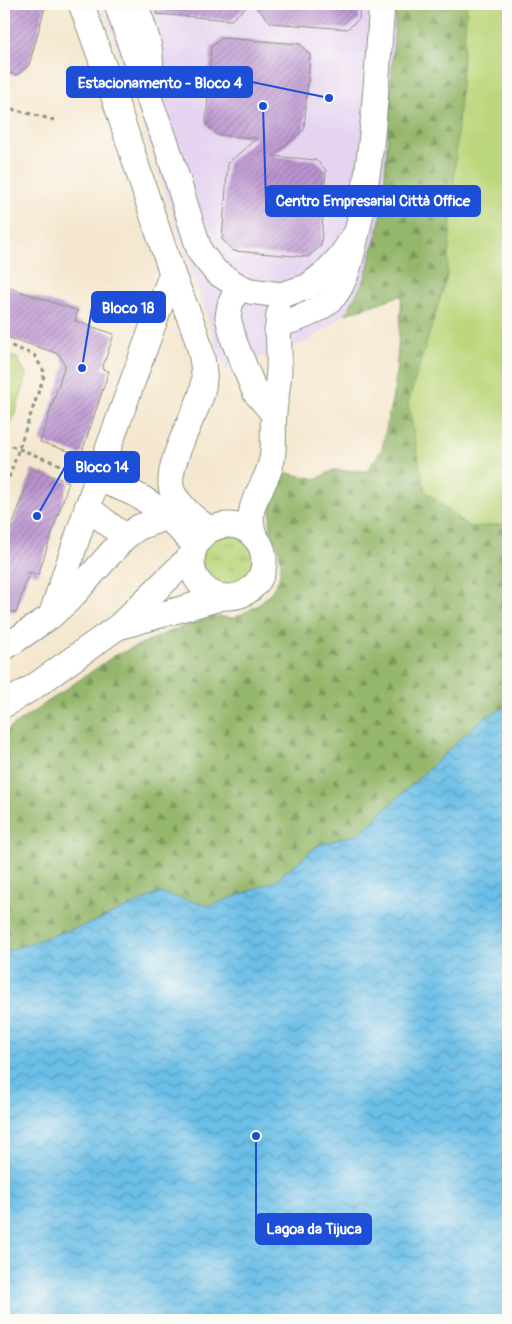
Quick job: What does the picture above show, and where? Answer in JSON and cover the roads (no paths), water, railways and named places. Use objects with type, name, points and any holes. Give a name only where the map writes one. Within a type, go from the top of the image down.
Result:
[{"type":"street","points":[[81,4],[119,107],[135,163],[200,350],[205,387],[182,440],[171,478],[172,492],[195,520],[205,539]]},
{"type":"street","points":[[117,4],[145,88],[166,142],[200,252],[216,272],[250,291],[281,295],[307,287],[325,274],[341,256],[357,232]]},
{"type":"street","points":[[136,4],[148,42],[150,63],[145,88]]},
{"type":"street","points":[[277,330],[279,325],[311,313],[325,304],[336,294],[342,282],[357,232],[366,184],[382,4]]},
{"type":"street","points":[[45,620],[172,273]]},
{"type":"street","points":[[238,286],[230,305],[228,317],[234,341],[255,392],[274,413]]},
{"type":"street","points":[[119,626],[246,592],[256,584],[262,573],[264,560],[262,548],[251,525],[250,513],[272,460],[279,366],[277,330],[280,312],[273,293]]},
{"type":"street","points":[[97,479],[146,499],[167,517],[205,539]]},
{"type":"street","points":[[4,705],[119,626],[205,539],[238,508],[256,495]]},
{"type":"street","points":[[87,507],[125,537]]},
{"type":"street","points":[[4,648],[45,620],[71,598],[125,537],[139,527],[167,517]]},
{"type":"street","points":[[223,597],[202,587],[192,567],[205,539],[230,525],[248,531],[256,538]]},
{"type":"street","points":[[4,632],[45,620]]},
{"type":"water","points":[[508,706],[508,1320],[4,1320],[4,952],[94,922],[160,893],[210,906],[274,882],[319,845],[360,833],[481,720]]},
{"type":"place","name":"Estacionamento - Bloco 4","points":[[329,98]]},
{"type":"place","name":"Centro Empresarial Città Office","points":[[263,106]]},
{"type":"place","name":"Bloco 18","points":[[82,368]]},
{"type":"place","name":"Bloco 14","points":[[37,516]]},
{"type":"place","name":"Lagoa da Tijuca","points":[[256,1136]]}]
